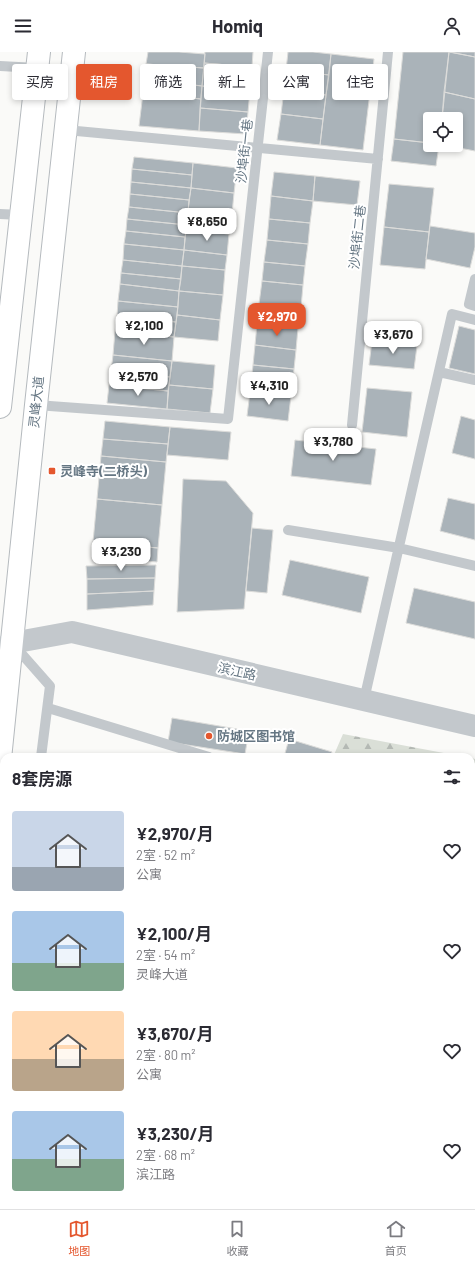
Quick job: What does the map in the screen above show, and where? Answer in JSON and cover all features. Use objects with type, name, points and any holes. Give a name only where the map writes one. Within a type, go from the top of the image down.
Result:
[{"type":"main road","name":"灵峰大道","points":[[0,753],[6,646],[36,405],[74,52]]},
{"type":"main road","points":[[0,407],[11,214],[38,60]]},
{"type":"street","name":"滨江路","points":[[6,646],[72,632],[475,726]]},
{"type":"lane","name":"沙埠街一巷","points":[[36,405],[228,419],[268,52]]},
{"type":"lane","name":"沙埠街二巷","points":[[352,426],[388,52]]},
{"type":"lane","points":[[0,66],[38,60]]},
{"type":"lane","points":[[66,130],[378,159]]},
{"type":"lane","points":[[472,305],[475,279]]},
{"type":"lane","points":[[364,700],[452,314],[475,320]]},
{"type":"lane","points":[[439,372],[475,380]]},
{"type":"lane","points":[[288,530],[399,548],[475,566]]},
{"type":"lane","points":[[6,646],[50,686],[42,753]]},
{"type":"lane","points":[[48,708],[196,753]]},
{"type":"green space","points":[[343,734],[444,753],[335,753]]},
{"type":"building","points":[[148,52],[205,54],[204,68],[196,67],[196,64],[146,64]]},
{"type":"building","points":[[205,52],[253,52],[252,64],[204,63]]},
{"type":"building","points":[[288,52],[331,54],[329,75],[324,74],[324,64],[287,64]]},
{"type":"building","points":[[403,52],[449,52],[443,112],[423,112],[423,142],[394,139]]},
{"type":"building","points":[[449,52],[475,57],[475,99],[444,92]]},
{"type":"building","points":[[450,52],[475,52],[475,57]]},
{"type":"building","points":[[331,54],[374,59],[373,64],[332,64],[332,100],[369,100],[363,150],[320,145]]},
{"type":"building","points":[[204,63],[216,64],[204,64],[204,86],[202,86]]},
{"type":"building","points":[[196,67],[204,68],[202,86],[196,85]]},
{"type":"building","points":[[324,74],[329,75],[326,95],[324,95]]},
{"type":"building","points":[[196,85],[202,86],[201,99],[196,98]]},
{"type":"building","points":[[202,86],[204,86],[204,100],[249,100],[248,112],[200,108]]},
{"type":"building","points":[[444,92],[475,99],[475,151],[463,149],[463,112],[443,112]]},
{"type":"building","points":[[324,95],[326,95],[323,119],[281,114],[283,100],[324,100]]},
{"type":"building","points":[[201,99],[199,131],[139,126],[142,100]]},
{"type":"building","points":[[200,108],[248,112],[246,134],[199,131]]},
{"type":"building","points":[[281,114],[323,119],[320,145],[277,140]]},
{"type":"building","points":[[394,139],[423,142],[423,152],[438,152],[436,166],[391,161]]},
{"type":"building","points":[[134,157],[193,163],[192,175],[132,169]]},
{"type":"building","points":[[193,163],[237,168],[234,193],[191,188]]},
{"type":"building","points":[[132,169],[192,175],[191,188],[131,182]]},
{"type":"building","points":[[274,172],[315,176],[313,201],[271,196]]},
{"type":"building","points":[[315,176],[360,181],[357,205],[313,201]]},
{"type":"building","points":[[131,182],[191,188],[189,200],[130,194]]},
{"type":"building","points":[[389,184],[434,188],[429,232],[384,227]]},
{"type":"building","points":[[191,188],[234,193],[232,214],[188,210]]},
{"type":"building","points":[[130,194],[189,200],[188,213],[129,207]]},
{"type":"building","points":[[271,196],[313,201],[310,223],[269,219]]},
{"type":"building","points":[[129,207],[188,213],[187,225],[127,219]]},
{"type":"building","points":[[188,210],[232,214],[229,234],[186,230]]},
{"type":"building","points":[[127,219],[187,225],[185,237],[126,231]]},
{"type":"building","points":[[269,219],[310,223],[308,244],[267,240]]},
{"type":"building","points":[[430,226],[475,233],[475,247],[470,268],[426,259]]},
{"type":"building","points":[[384,227],[429,232],[425,269],[380,265]]},
{"type":"building","points":[[186,230],[229,234],[227,255],[184,250]]},
{"type":"building","points":[[126,231],[185,237],[184,250],[124,244]]},
{"type":"building","points":[[267,240],[308,244],[305,266],[264,262]]},
{"type":"building","points":[[124,244],[184,250],[182,266],[123,260]]},
{"type":"building","points":[[184,250],[227,255],[225,270],[182,266]]},
{"type":"building","points":[[123,260],[182,266],[181,279],[121,273]]},
{"type":"building","points":[[264,262],[305,266],[303,285],[262,281]]},
{"type":"building","points":[[182,266],[225,270],[223,295],[179,291]]},
{"type":"building","points":[[121,273],[181,279],[179,291],[120,284]]},
{"type":"building","points":[[262,281],[303,285],[301,308],[259,304]]},
{"type":"building","points":[[120,284],[179,291],[178,307],[118,301]]},
{"type":"building","points":[[179,291],[223,295],[220,320],[177,315]]},
{"type":"building","points":[[118,301],[178,307],[176,322],[117,316]]},
{"type":"building","points":[[177,315],[220,320],[218,341],[174,337]]},
{"type":"building","points":[[117,316],[176,322],[174,337],[115,331]]},
{"type":"building","points":[[374,322],[419,327],[417,346],[372,341]]},
{"type":"building","points":[[257,324],[298,328],[296,350],[255,345]]},
{"type":"building","points":[[459,326],[475,330],[475,374],[449,368]]},
{"type":"building","points":[[115,331],[174,337],[172,361],[113,355]]},
{"type":"building","points":[[372,341],[417,346],[414,369],[369,365]]},
{"type":"building","points":[[255,345],[296,350],[294,369],[253,365]]},
{"type":"building","points":[[113,355],[172,361],[170,377],[111,371]]},
{"type":"building","points":[[172,361],[215,365],[213,389],[169,385]]},
{"type":"building","points":[[253,365],[294,369],[291,396],[250,392]]},
{"type":"building","points":[[111,371],[170,377],[168,391],[109,385]]},
{"type":"building","points":[[109,385],[168,391],[167,409],[107,403]]},
{"type":"building","points":[[169,385],[213,389],[210,413],[167,409]]},
{"type":"building","points":[[367,388],[412,392],[407,437],[362,432]]},
{"type":"building","points":[[250,392],[291,396],[288,421],[247,416]]},
{"type":"building","points":[[461,416],[475,420],[475,459],[452,453]]},
{"type":"building","points":[[105,421],[170,427],[168,444],[103,439]]},
{"type":"building","points":[[170,427],[231,432],[228,460],[167,455]]},
{"type":"building","points":[[103,439],[168,444],[166,462],[101,456]]},
{"type":"building","points":[[295,440],[376,449],[371,485],[291,476]]},
{"type":"building","points":[[101,456],[166,462],[162,505],[97,499]]},
{"type":"building","points":[[183,479],[226,481],[253,513],[244,609],[177,612]]},
{"type":"building","points":[[448,498],[475,504],[475,540],[440,531]]},
{"type":"building","points":[[97,499],[162,505],[158,548],[93,542]]},
{"type":"building","points":[[252,528],[273,530],[267,593],[246,591]]},
{"type":"building","points":[[93,542],[158,548],[157,562],[92,556]]},
{"type":"building","points":[[290,560],[369,577],[361,613],[282,595]]},
{"type":"building","points":[[156,565],[155,578],[87,579],[86,566]]},
{"type":"building","points":[[155,578],[154,591],[87,594],[87,579]]},
{"type":"building","points":[[414,588],[475,602],[475,639],[406,623]]},
{"type":"building","points":[[154,591],[153,605],[87,610],[87,594]]},
{"type":"building","name":"防城区图书馆","points":[[172,718],[249,731],[245,753],[168,742]]},
{"type":"building","points":[[289,739],[332,752],[332,753],[285,753]]},
{"type":"place","name":"灵峰寺(二桥头)","points":[[52,471]]},
{"type":"place","name":"防城区图书馆","points":[[209,736]]}]
